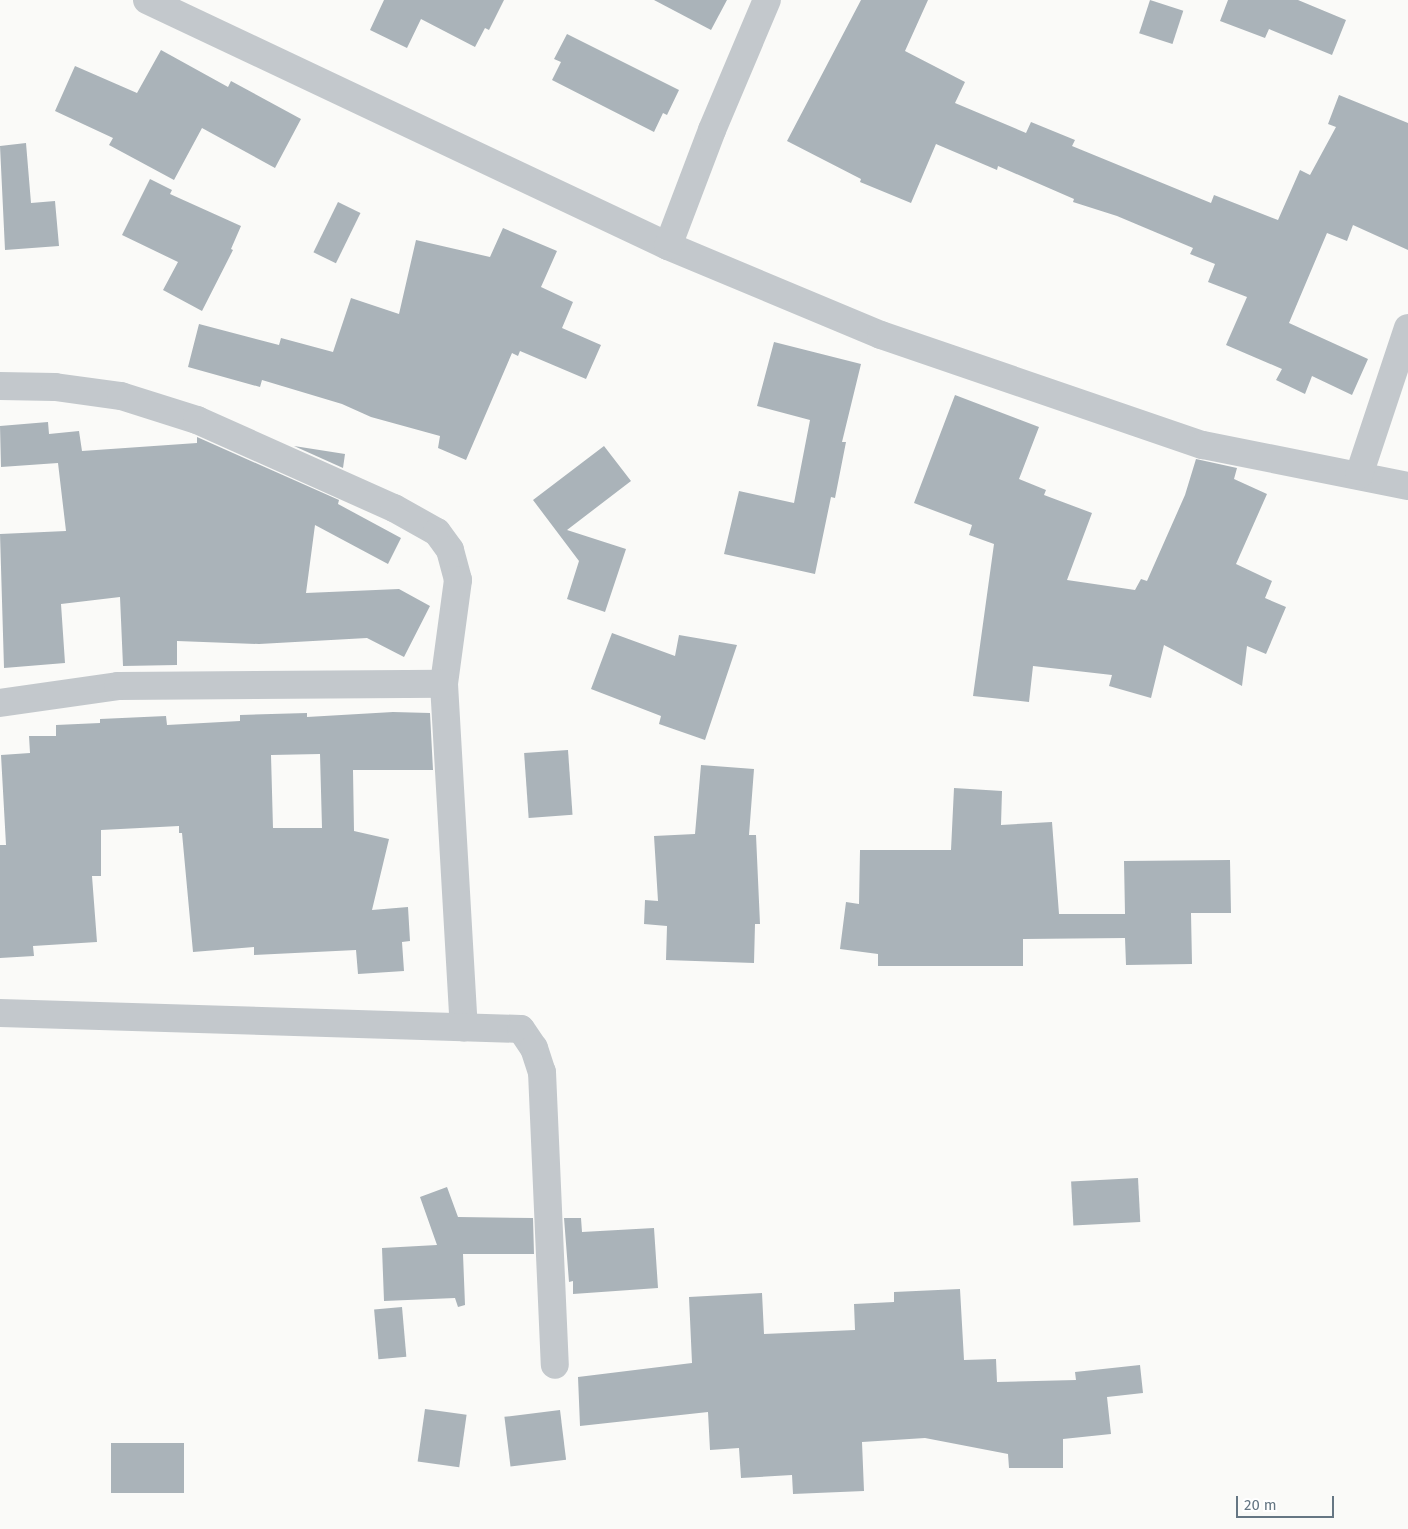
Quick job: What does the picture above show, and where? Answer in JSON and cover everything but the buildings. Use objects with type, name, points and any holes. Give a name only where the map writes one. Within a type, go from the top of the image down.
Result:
[{"type":"street","points":[[147,0],[668,246],[881,335],[1202,445],[1408,486]]},
{"type":"street","points":[[668,246],[712,130],[767,0]]},
{"type":"street","points":[[1359,475],[1408,328]]},
{"type":"street","points":[[0,386],[55,387],[121,396],[197,420],[394,508],[437,532],[450,550],[458,580],[444,684],[464,1027]]},
{"type":"street","points":[[0,703],[118,686],[444,684]]},
{"type":"street","points":[[0,1013],[522,1028],[534,1048],[542,1072],[555,1365]]}]
